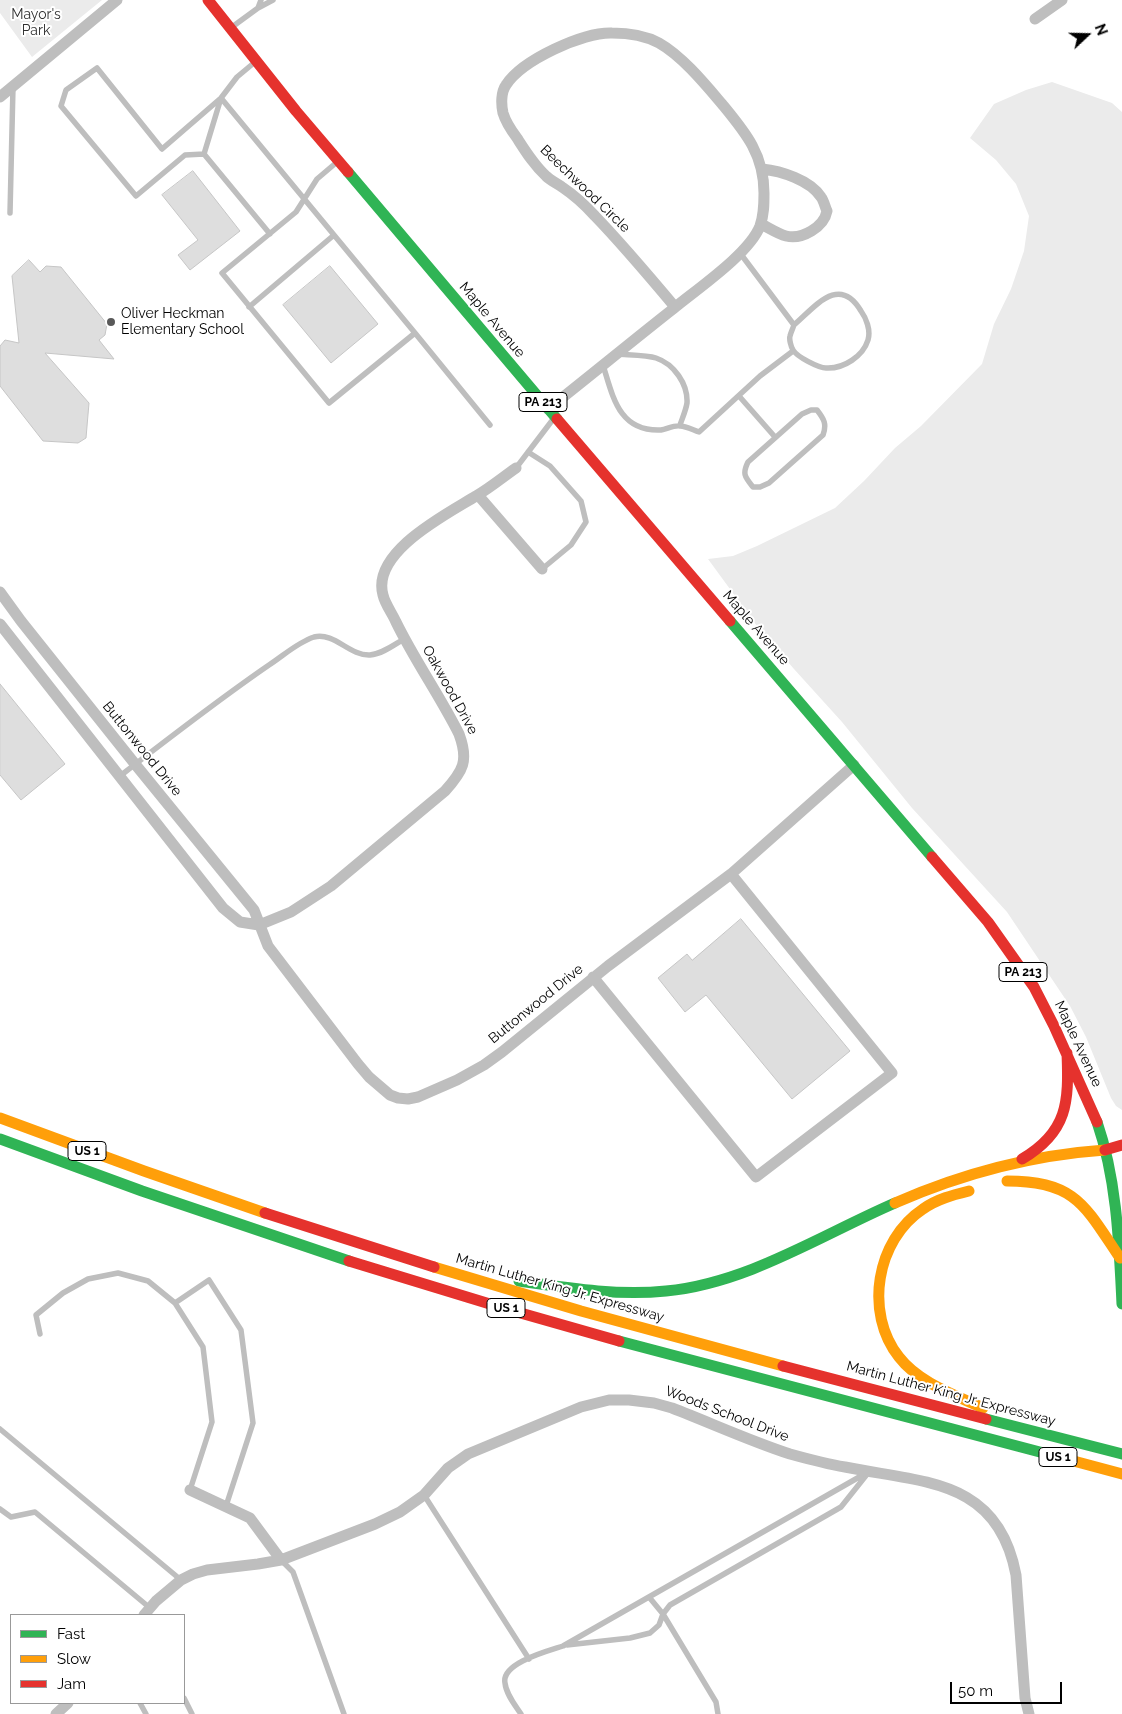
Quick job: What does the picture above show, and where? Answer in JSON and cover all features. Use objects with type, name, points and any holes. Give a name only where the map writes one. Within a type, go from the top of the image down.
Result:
[{"type":"main road","name":"PA 213","points":[[208,0],[234,32]]},
{"type":"main road","name":"Maple Avenue","points":[[234,32],[338,161],[988,922],[1034,987],[1088,1102],[1106,1150],[1112,1184],[1120,1258],[1122,1304]]},
{"type":"main road","points":[[1003,1168],[1040,1148],[1060,1124],[1066,1106],[1069,1086],[1066,1053]]},
{"type":"main road","name":"Martin Luther King Jr. Expressway","points":[[0,1118],[175,1182],[444,1270],[688,1340],[1122,1454]]},
{"type":"main road","name":"US 1","points":[[0,1139],[178,1203],[303,1245],[493,1304],[711,1366],[1122,1474]]},
{"type":"main road","points":[[1073,1164],[1122,1145]]},
{"type":"main road","points":[[444,1270],[572,1289],[606,1292],[663,1291],[686,1288],[708,1284],[762,1266],[920,1192],[937,1186],[1062,1154],[1106,1150]]},
{"type":"main road","points":[[1046,1172],[1003,1182],[1045,1183],[1058,1187],[1073,1196],[1083,1206],[1120,1258]]},
{"type":"main road","points":[[983,1187],[949,1197],[925,1207],[902,1228],[888,1251],[880,1280],[879,1295],[882,1323],[891,1347],[918,1375],[1029,1430]]},
{"type":"street","points":[[0,97],[117,0]]},
{"type":"street","points":[[1036,19],[1062,0]]},
{"type":"street","name":"Beechwood Circle","points":[[675,307],[595,216],[576,197],[548,178],[532,162],[508,125],[504,115],[502,96],[504,87],[510,79],[525,66],[568,42],[602,33],[642,37],[659,43],[701,79],[739,125],[754,148],[762,169],[764,208],[761,224]]},
{"type":"street","points":[[552,413],[603,365],[740,253],[755,236],[761,224],[787,237],[806,233],[822,224],[827,211],[822,198],[799,180],[778,171],[762,169]]},
{"type":"street","name":"Oakwood Drive","points":[[259,925],[291,912],[330,886],[445,791],[462,769],[464,758],[463,746],[459,734],[404,638],[383,595],[382,584],[387,566],[395,554],[415,534],[478,495],[516,468]]},
{"type":"street","points":[[478,495],[542,569]]},
{"type":"street","name":"Buttonwood Drive","points":[[0,592],[135,764],[254,910],[268,946],[358,1064],[369,1077],[390,1095],[398,1098],[418,1097],[457,1080],[484,1065],[502,1052],[593,977],[731,874],[854,765]]},
{"type":"street","points":[[0,624],[223,908],[240,922],[259,925]]},
{"type":"street","points":[[593,977],[756,1177],[892,1073],[731,874]]},
{"type":"street","name":"Woods School Drive","points":[[148,1613],[181,1580],[193,1574],[207,1570],[282,1560],[301,1554],[400,1512],[424,1495],[448,1468],[468,1454],[581,1407],[609,1400],[629,1400],[654,1403],[672,1408],[790,1454],[845,1468],[919,1480],[953,1490],[971,1499],[987,1512],[996,1524],[1007,1543],[1012,1557],[1016,1575],[1025,1698],[1029,1714]]},
{"type":"street","points":[[190,1490],[250,1518],[282,1560]]},
{"type":"street","points":[[56,1714],[67,1704]]},
{"type":"lane","points":[[258,8],[261,0]]},
{"type":"lane","points":[[234,32],[258,8],[273,0]]},
{"type":"lane","points":[[204,154],[184,155],[136,196],[61,106],[66,90],[97,68],[162,149],[220,98],[237,77],[256,60]]},
{"type":"lane","points":[[10,213],[13,87]]},
{"type":"lane","points":[[204,154],[220,98]]},
{"type":"lane","points":[[220,98],[490,425]]},
{"type":"lane","points":[[204,154],[270,234]]},
{"type":"lane","points":[[338,161],[317,178],[296,212],[222,273],[329,403],[415,333]]},
{"type":"lane","points":[[250,307],[334,235]]},
{"type":"lane","points":[[740,253],[794,325]]},
{"type":"lane","points":[[837,293],[845,294],[858,305],[866,319],[869,338],[865,349],[851,362],[835,368],[824,368],[810,363],[793,351],[789,337],[794,325],[825,298],[837,293]]},
{"type":"lane","points":[[603,365],[613,398],[622,414],[633,424],[647,429],[663,430],[680,426],[699,432],[760,376],[793,351]]},
{"type":"lane","points":[[617,354],[655,358],[666,363],[677,373],[684,386],[687,404],[680,426]]},
{"type":"lane","points":[[739,396],[775,438]]},
{"type":"lane","points":[[811,410],[817,410],[824,419],[826,427],[823,435],[769,483],[760,487],[754,487],[745,477],[745,469],[748,462],[775,438],[802,414],[811,410]]},
{"type":"lane","points":[[516,468],[552,413]]},
{"type":"lane","points":[[528,452],[550,466],[581,500],[586,522],[571,545],[542,569]]},
{"type":"lane","points":[[120,776],[252,677],[305,641],[322,636],[330,638],[363,655],[372,655],[382,652],[404,638]]},
{"type":"lane","points":[[40,1334],[36,1315],[63,1293],[88,1279],[118,1274],[148,1281],[175,1303],[203,1347],[212,1422],[190,1490]]},
{"type":"lane","points":[[175,1303],[209,1280],[241,1330],[253,1423],[226,1506]]},
{"type":"lane","points":[[0,1429],[181,1580]]},
{"type":"lane","points":[[520,1714],[504,1681],[506,1673],[511,1668],[563,1646],[869,1471]]},
{"type":"lane","points":[[563,1646],[630,1638],[650,1633],[659,1625],[663,1614],[670,1605],[841,1506],[869,1471]]},
{"type":"lane","points":[[424,1495],[529,1659]]},
{"type":"lane","points":[[0,1509],[11,1517],[35,1512],[148,1613]]},
{"type":"lane","points":[[282,1560],[294,1572],[344,1714]]},
{"type":"lane","points":[[649,1597],[663,1614],[716,1702],[718,1714]]},
{"type":"lane","points":[[185,1700],[192,1714]]},
{"type":"green space","name":"Mayor's Park","points":[[0,0],[102,0],[32,57],[0,13]]},
{"type":"green space","points":[[1052,82],[1112,103],[1122,112],[1122,1110],[1116,1106],[1111,1098],[1086,1037],[1070,1006],[1007,912],[912,808],[842,722],[757,626],[708,559],[733,556],[835,508],[895,448],[921,426],[982,364],[994,324],[1011,289],[1024,251],[1029,216],[1016,184],[996,160],[970,138],[994,104],[1026,90]]},
{"type":"building","points":[[193,171],[240,231],[190,270],[178,255],[198,240],[162,195]]},
{"type":"building","points":[[29,260],[40,272],[46,266],[61,267],[107,324],[105,335],[99,340],[114,359],[45,353],[89,403],[86,438],[78,443],[43,441],[0,386],[0,346],[5,340],[19,343],[12,276]]},
{"type":"building","points":[[330,266],[378,324],[331,363],[283,305]]},
{"type":"building","points":[[0,684],[65,764],[21,800],[0,775]]},
{"type":"building","points":[[741,919],[850,1051],[792,1099],[706,995],[685,1012],[658,978],[687,954],[692,960]]},
{"type":"traffic: fast","points":[[348,172],[557,419]]},
{"type":"traffic: fast","points":[[730,621],[932,857]]},
{"type":"traffic: fast","points":[[1097,1122],[1104,1144],[1113,1189],[1122,1304]]},
{"type":"traffic: fast","points":[[0,1139],[142,1191],[349,1261]]},
{"type":"traffic: fast","points":[[519,1281],[629,1293],[666,1291],[696,1286],[726,1278],[784,1256],[895,1203]]},
{"type":"traffic: fast","points":[[619,1341],[1055,1456]]},
{"type":"traffic: fast","points":[[986,1419],[1122,1454]]},
{"type":"traffic: slow","points":[[0,1118],[265,1213]]},
{"type":"traffic: slow","points":[[895,1203],[946,1183],[1024,1161],[1105,1150]]},
{"type":"traffic: slow","points":[[1007,1181],[1030,1182],[1049,1186],[1064,1192],[1076,1200],[1097,1224],[1120,1258]]},
{"type":"traffic: slow","points":[[969,1191],[934,1203],[907,1222],[894,1239],[886,1258],[880,1278],[879,1299],[881,1320],[888,1339],[907,1366],[927,1381],[983,1408]]},
{"type":"traffic: slow","points":[[434,1267],[581,1311],[783,1366]]},
{"type":"traffic: slow","points":[[1055,1456],[1122,1474]]},
{"type":"traffic: jam","points":[[208,0],[296,111],[348,172]]},
{"type":"traffic: jam","points":[[557,419],[730,621]]},
{"type":"traffic: jam","points":[[932,857],[988,922],[1034,987],[1054,1026],[1097,1122]]},
{"type":"traffic: jam","points":[[1022,1159],[1037,1149],[1057,1127],[1066,1101],[1067,1053]]},
{"type":"traffic: jam","points":[[1105,1150],[1122,1145]]},
{"type":"traffic: jam","points":[[265,1213],[434,1267]]},
{"type":"traffic: jam","points":[[349,1261],[619,1341]]},
{"type":"traffic: jam","points":[[783,1366],[986,1419]]},
{"type":"place","name":"Oliver Heckman Elementary School","points":[[111,322]]}]
